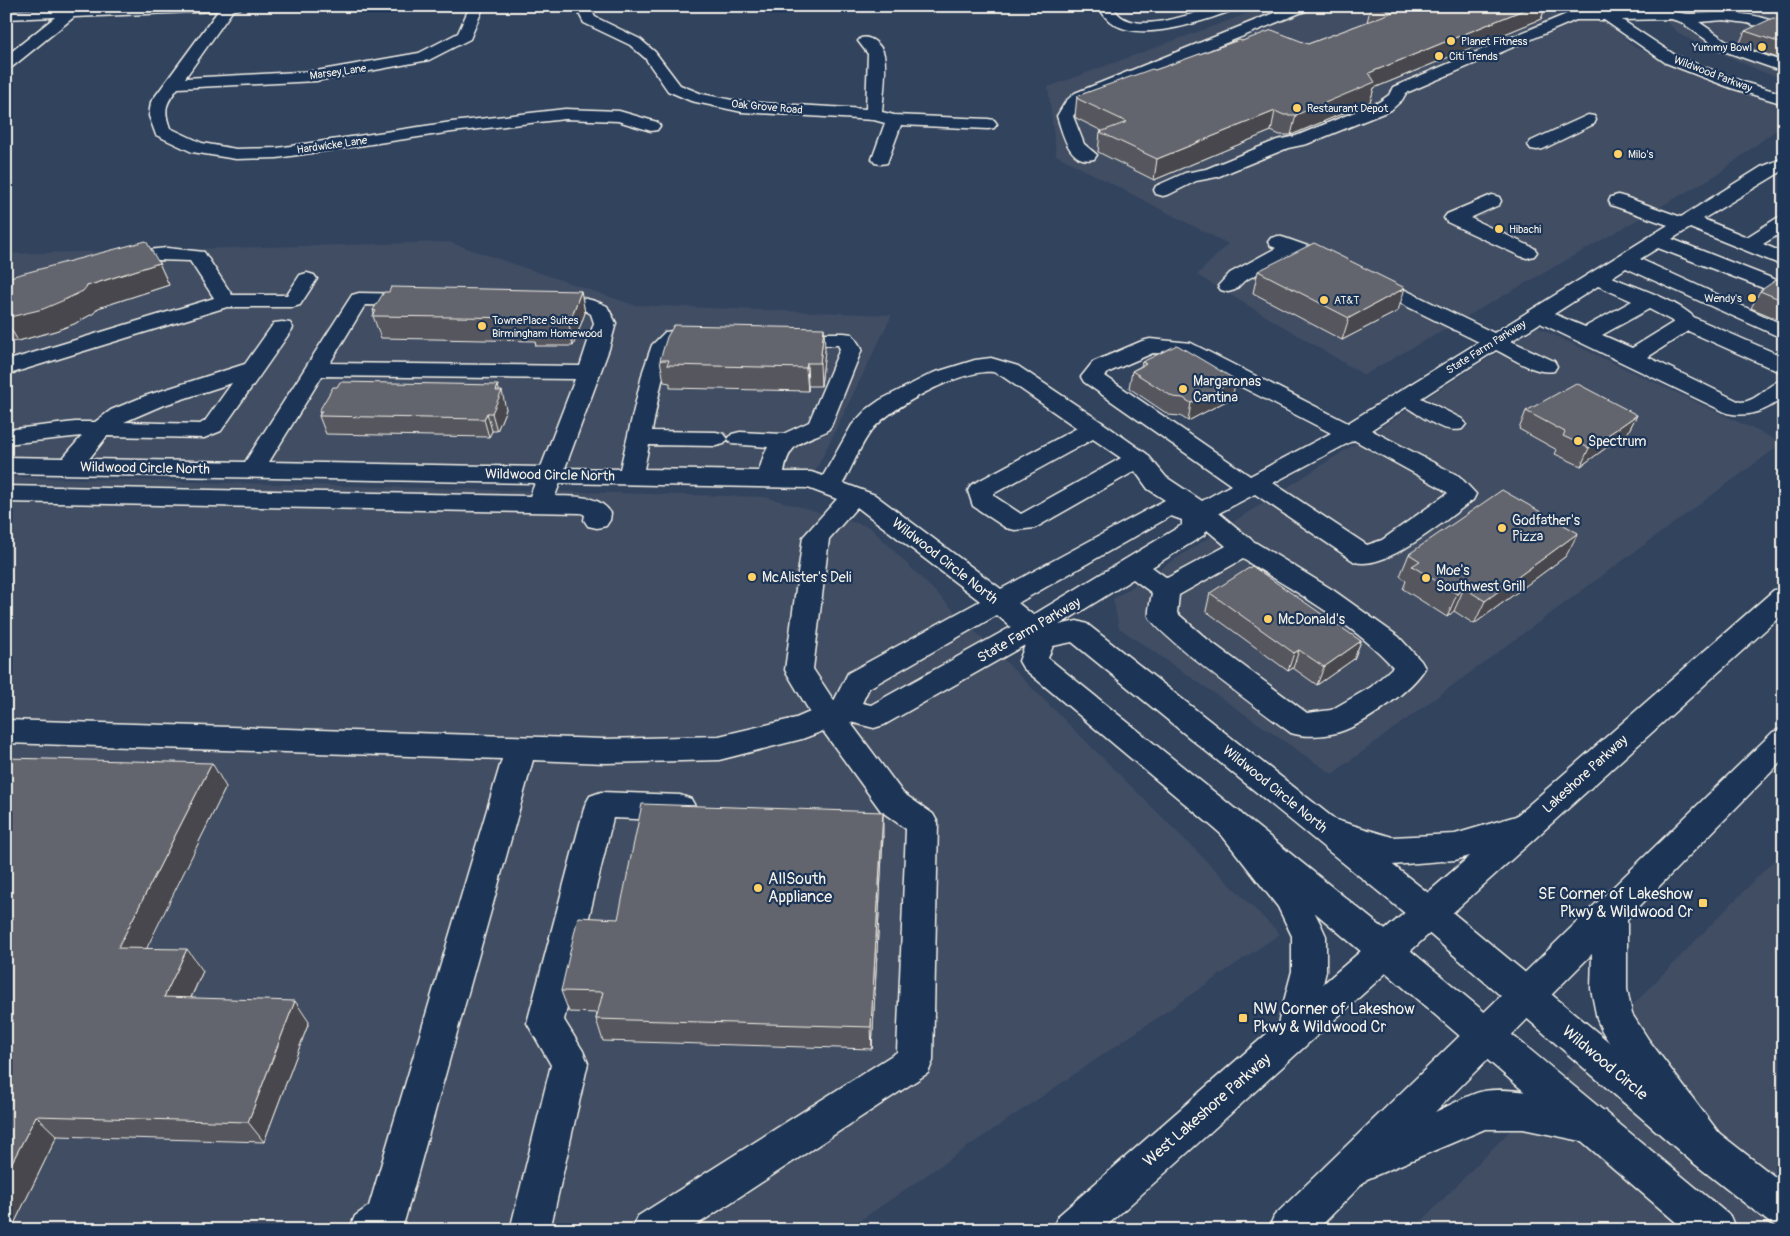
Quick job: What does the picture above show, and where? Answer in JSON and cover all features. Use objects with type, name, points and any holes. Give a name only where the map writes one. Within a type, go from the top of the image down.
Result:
[{"type":"street","name":"Hardwicke Lane","points":[[229,6],[159,102],[156,116],[162,131],[198,148],[236,154],[277,153],[452,127],[565,114],[619,116],[651,126]]},
{"type":"street","points":[[6,15],[73,9],[235,6]]},
{"type":"street","name":"Marsey Lane","points":[[174,83],[316,76],[423,57],[465,36],[478,6]]},
{"type":"street","name":"Oak Grove Road","points":[[582,6],[590,20],[635,42],[650,55],[674,88],[697,98],[742,107],[874,115],[894,120],[988,124]]},
{"type":"street","points":[[1106,6],[1108,12],[1116,20],[1141,27],[1180,24],[1231,6]]},
{"type":"street","points":[[1088,156],[1076,147],[1065,116],[1072,104],[1081,96],[1305,6]]},
{"type":"street","points":[[6,64],[73,9]]},
{"type":"street","points":[[1163,190],[1191,177],[1211,173],[1283,144],[1301,140],[1384,106],[1396,97],[1400,90],[1574,16],[1603,10],[1639,10],[1686,18],[1706,16],[1746,18],[1762,21],[1784,30]]},
{"type":"street","name":"Wildwood Parkway","points":[[1603,10],[1672,60],[1737,85],[1784,100]]},
{"type":"street","points":[[1639,10],[1662,32]]},
{"type":"street","points":[[1542,12],[1565,20]]},
{"type":"street","points":[[1686,18],[1726,47],[1784,68]]},
{"type":"street","points":[[1710,36],[1746,18]]},
{"type":"street","points":[[866,41],[876,54],[874,115]]},
{"type":"street","name":"Wildwood Parkway","points":[[1746,72],[1784,85]]},
{"type":"street","points":[[882,159],[894,120]]},
{"type":"street","points":[[1537,144],[1588,120]]},
{"type":"street","name":"State Farm Parkway","points":[[836,713],[874,717],[1037,633],[1134,567],[1195,530],[1198,514],[1352,431],[1656,240],[1778,167]]},
{"type":"street","points":[[1492,201],[1454,218],[1527,252]]},
{"type":"street","points":[[1618,201],[1686,222],[1784,260]]},
{"type":"street","points":[[1748,245],[1784,222]]},
{"type":"street","points":[[1656,240],[1784,290]]},
{"type":"street","points":[[1228,286],[1237,277],[1286,245],[1326,259],[1546,366]]},
{"type":"street","points":[[99,266],[144,255],[181,253],[197,256],[226,301]]},
{"type":"street","points":[[1625,260],[1784,333]]},
{"type":"street","points":[[1597,278],[1680,316],[1687,323],[1768,357],[1784,367]]},
{"type":"street","points":[[6,368],[226,301],[293,301],[307,279]]},
{"type":"street","points":[[252,470],[358,299],[438,300]]},
{"type":"street","points":[[528,302],[582,304],[600,310],[605,324],[589,373],[540,503]]},
{"type":"street","points":[[1585,336],[1648,302]]},
{"type":"street","points":[[1538,314],[1735,408],[1749,409],[1757,406],[1784,386]]},
{"type":"street","points":[[1627,355],[1638,354],[1687,323]]},
{"type":"street","points":[[6,437],[75,429],[204,431],[214,426],[282,328]]},
{"type":"street","points":[[630,477],[654,371],[663,345],[673,337],[720,338]]},
{"type":"street","points":[[768,338],[844,339],[851,349],[819,426],[788,441],[777,452],[770,480]]},
{"type":"street","points":[[1150,346],[1183,348],[1352,431],[1450,482],[1464,494],[1391,546],[1364,556],[1253,485],[1092,377],[1101,367],[1150,346]]},
{"type":"street","points":[[652,1230],[915,1061],[922,823],[880,809],[836,713],[799,670],[816,537],[841,491],[865,424],[890,402],[913,390],[973,366],[998,366],[1010,371],[1138,459],[1157,483],[1198,514],[1244,547],[1323,597],[1389,644],[1411,668],[1381,695],[1337,721],[1302,725],[1197,646],[1163,616],[1166,590]]},
{"type":"street","points":[[70,466],[101,429],[119,415],[253,369]]},
{"type":"street","points":[[315,369],[589,373]]},
{"type":"street","points":[[1405,398],[1454,424]]},
{"type":"street","points":[[1095,428],[980,491],[982,500],[1015,522],[1026,522],[1138,459]]},
{"type":"street","points":[[639,438],[716,439]]},
{"type":"street","points":[[740,439],[788,441]]},
{"type":"street","name":"Wildwood Circle North","points":[[6,465],[811,480],[866,501],[969,577],[1037,633],[1077,631],[1429,913]]},
{"type":"street","points":[[6,494],[540,503],[592,507],[598,513],[597,520]]},
{"type":"street","points":[[6,731],[605,751],[719,748],[802,728],[836,713],[858,680],[1168,507],[1198,514]]},
{"type":"street","points":[[1166,590],[1244,547]]},
{"type":"street","points":[[1134,567],[1166,590]]},
{"type":"street","name":"Lakeshore Parkway","points":[[1387,952],[1784,597]]},
{"type":"street","points":[[1037,633],[1033,661],[1387,952],[1716,1230]]},
{"type":"street","points":[[1288,1230],[1527,996],[1784,740]]},
{"type":"street","points":[[369,1230],[385,1219],[522,748]]},
{"type":"street","points":[[530,1230],[570,1063],[545,1023],[602,805],[710,810]]},
{"type":"street","points":[[1228,820],[1290,897],[1309,936],[1309,971],[1293,1034]]},
{"type":"street","points":[[1326,830],[1392,851],[1455,847],[1528,825]]},
{"type":"street","points":[[1610,912],[1609,989],[1615,1019],[1634,1051],[1705,1147]]},
{"type":"street","name":"Wildwood Circle","points":[[1429,913],[1705,1147],[1784,1209]]},
{"type":"street","name":"West Lakeshore Parkway","points":[[1072,1230],[1387,952]]},
{"type":"street","points":[[1351,1168],[1484,1110],[1523,1110],[1591,1124]]},
{"type":"shaded area","points":[[1268,6],[1589,6],[1636,48],[1784,106],[1784,124],[1718,174],[1364,375],[1197,275],[1228,244],[1056,155],[1048,87]]},
{"type":"shaded area","points":[[1649,6],[1784,6],[1784,78],[1765,73],[1682,36]]},
{"type":"shaded area","points":[[449,242],[634,305],[892,315],[811,480],[6,465],[6,254]]},
{"type":"shaded area","points":[[1537,327],[1783,443],[1332,774],[1119,628],[1113,599]]},
{"type":"shaded area","points":[[6,477],[766,497],[870,527],[1280,934],[846,1230],[6,1230]]},
{"type":"shaded area","points":[[1784,850],[1784,1230],[1413,1230]]},
{"type":"building","points":[[1377,6],[1533,6],[1369,73],[1375,82],[1296,115],[1284,115],[1275,111],[1157,159],[1100,132],[1127,122],[1078,99],[1077,96],[1152,69],[1155,70],[1272,30],[1308,44],[1393,12]]},
{"type":"building","points":[[1773,18],[1784,20],[1784,44],[1745,31]]},
{"type":"building","points":[[146,241],[159,263],[87,286],[83,291],[43,309],[6,318],[6,278]]},
{"type":"building","points":[[1314,243],[1405,288],[1349,318],[1258,271]]},
{"type":"building","points":[[1779,278],[1784,280],[1784,301],[1760,291]]},
{"type":"building","points":[[391,287],[581,291],[569,324],[531,323],[533,318],[373,316],[376,311],[373,310],[384,292],[389,292]]},
{"type":"building","points":[[674,325],[824,328],[820,363],[807,363],[806,368],[667,365],[669,360],[660,360],[667,337]]},
{"type":"building","points":[[1177,345],[1236,380],[1191,403],[1183,398],[1173,397],[1132,371],[1146,364],[1142,362]]},
{"type":"building","points":[[340,382],[498,385],[496,391],[502,391],[492,413],[487,413],[484,419],[319,416],[322,411],[319,411],[333,387],[337,387]]},
{"type":"building","points":[[1576,383],[1637,415],[1589,448],[1563,436],[1565,432],[1526,411]]},
{"type":"building","points":[[1502,490],[1578,533],[1485,601],[1464,588],[1457,594],[1412,566],[1420,561],[1409,554]]},
{"type":"building","points":[[1252,566],[1361,641],[1324,667],[1299,650],[1294,653],[1210,593]]},
{"type":"building","points":[[6,758],[212,763],[118,948],[187,949],[164,997],[295,1001],[248,1122],[36,1116],[6,1174]]},
{"type":"building","name":"AllSouth Appliance","points":[[642,804],[883,812],[871,1027],[596,1019],[603,992],[561,991],[578,917],[618,919]]},
{"type":"place","name":"Planet Fitness","points":[[1451,41]]},
{"type":"place","name":"Yummy Bowl","points":[[1762,47]]},
{"type":"place","name":"Citi Trends","points":[[1439,56]]},
{"type":"place","name":"Restaurant Depot","points":[[1297,108]]},
{"type":"place","name":"Milo's","points":[[1618,154]]},
{"type":"place","name":"Hibachi","points":[[1499,229]]},
{"type":"place","name":"Wendy's","points":[[1752,298]]},
{"type":"place","name":"AT&T","points":[[1324,300]]},
{"type":"place","name":"TownePlace Suites Birmingham Homewood","points":[[482,326]]},
{"type":"place","name":"Margaronas Cantina","points":[[1183,389]]},
{"type":"place","name":"Spectrum","points":[[1578,441]]},
{"type":"place","name":"Godfather's Pizza","points":[[1502,528]]},
{"type":"place","name":"McAlister's Deli","points":[[752,577]]},
{"type":"place","name":"Moe's Southwest Grill","points":[[1426,578]]},
{"type":"place","name":"McDonald's","points":[[1268,619]]},
{"type":"place","name":"AllSouth Appliance","points":[[758,888]]},
{"type":"place","name":"SE Corner of Lakeshow Pkwy & Wildwood Cr","points":[[1703,903]]},
{"type":"place","name":"NW Corner of Lakeshow Pkwy & Wildwood Cr","points":[[1243,1018]]}]
